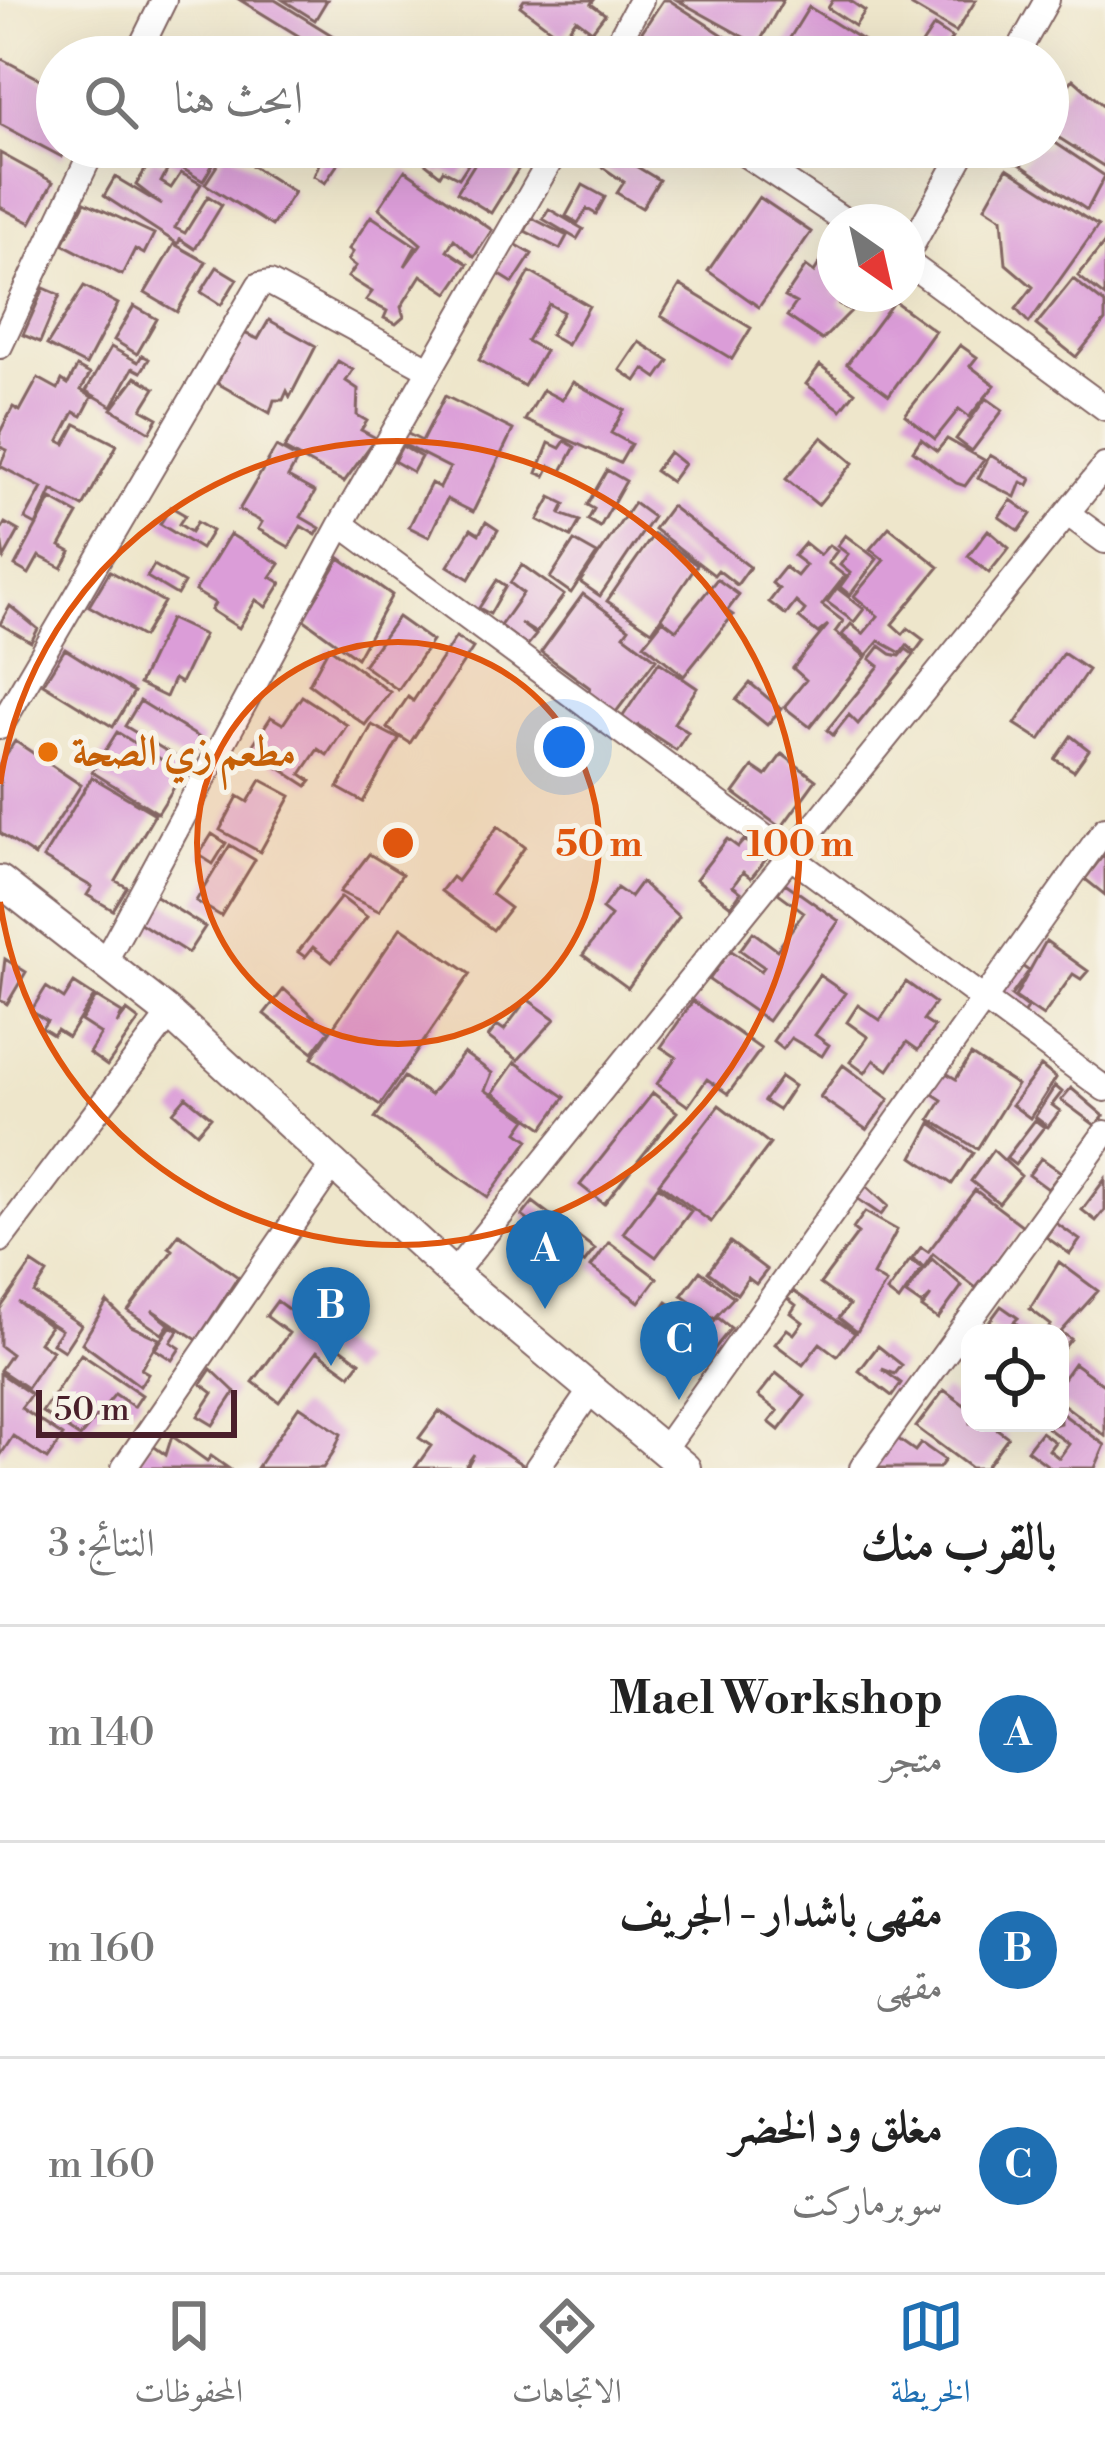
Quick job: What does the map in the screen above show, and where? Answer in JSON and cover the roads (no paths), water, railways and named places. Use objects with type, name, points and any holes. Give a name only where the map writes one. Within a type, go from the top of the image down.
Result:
[{"type":"street","points":[[146,36],[164,0]]},
{"type":"street","points":[[621,36],[641,0]]},
{"type":"street","points":[[1027,36],[1047,0]]},
{"type":"street","points":[[0,346],[84,168]]},
{"type":"street","points":[[105,961],[341,524],[546,168]]},
{"type":"street","points":[[766,168],[821,204]]},
{"type":"street","points":[[925,224],[955,168]]},
{"type":"street","points":[[925,272],[1105,408]]},
{"type":"street","points":[[0,727],[259,285],[270,283],[429,369]]},
{"type":"street","points":[[453,1274],[1105,466]]},
{"type":"street","points":[[1068,514],[1105,541]]},
{"type":"street","points":[[341,524],[1105,1089]]},
{"type":"street","points":[[0,881],[170,1014],[453,1274],[674,1460],[982,998],[1105,829]]},
{"type":"street","points":[[0,1240],[170,1014]]},
{"type":"street","points":[[862,1468],[1105,1132]]},
{"type":"street","points":[[124,1468],[335,1162]]},
{"type":"street","points":[[537,1468],[590,1393]]},
{"type":"place","name":"مطعم زي الصحة","points":[[48,752]]},
{"type":"place","name":"Mael Workshop","points":[[545,1309]]},
{"type":"place","name":"مقهى باشدار - الجريف","points":[[331,1366]]},
{"type":"place","name":"مغلق ود الخضر","points":[[679,1400]]}]
